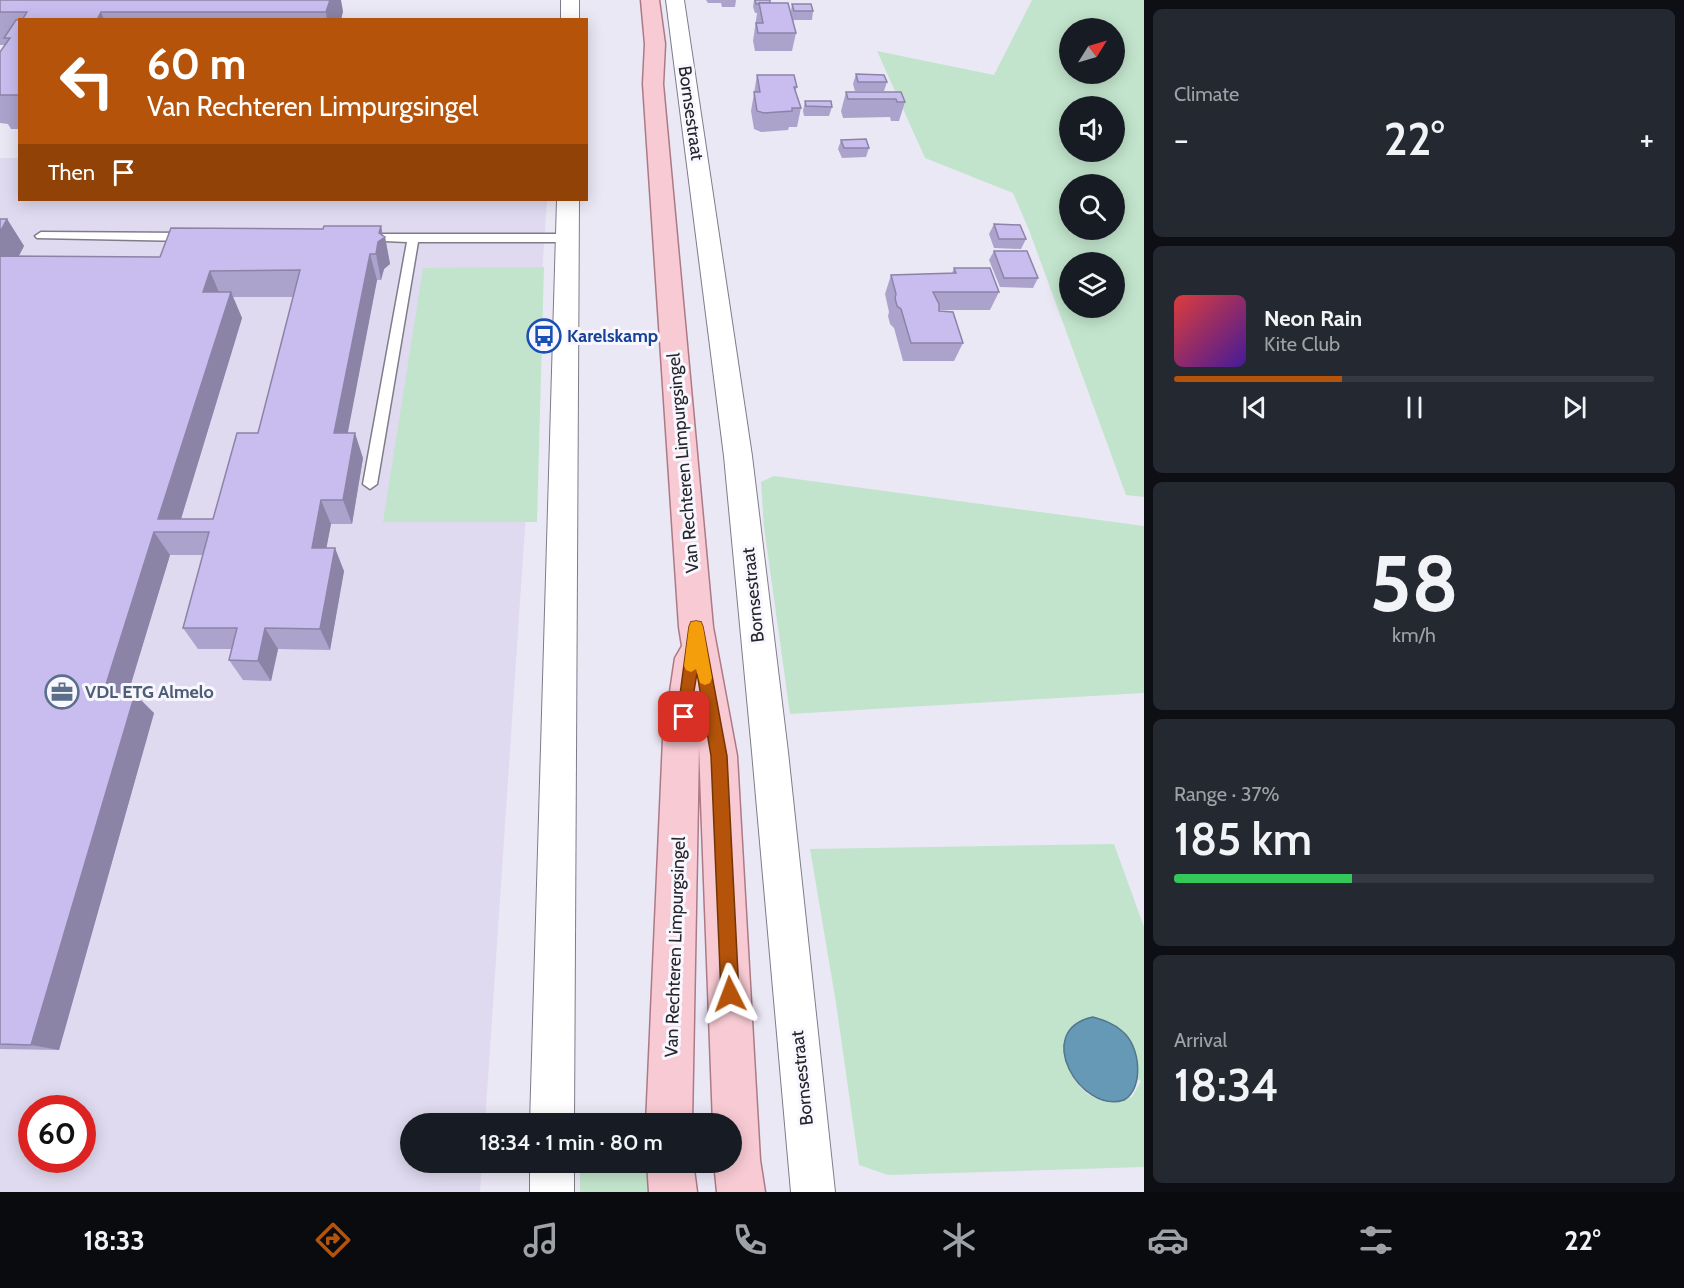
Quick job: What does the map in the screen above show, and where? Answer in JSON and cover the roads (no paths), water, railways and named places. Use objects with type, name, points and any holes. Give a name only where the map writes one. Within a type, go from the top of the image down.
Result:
[{"type":"main road","name":"Van Rechteren Limpurgsingel","points":[[650,0],[655,44],[653,84],[696,627],[719,756],[737,1160],[741,1192]]},
{"type":"main road","name":"Van Rechteren Limpurgsingel","points":[[635,34],[639,53],[653,84]]},
{"type":"main road","name":"Van Rechteren Limpurgsingel","points":[[669,1113],[681,739],[696,627]]},
{"type":"main road","points":[[671,1173],[673,1192]]},
{"type":"street","points":[[570,0],[570,18]]},
{"type":"street","name":"Bornsestraat","points":[[675,0],[738,456],[770,752],[813,1192]]},
{"type":"street","points":[[552,1113],[568,201]]},
{"type":"street","points":[[552,1173],[552,1192]]},
{"type":"lane","points":[[41,236],[204,237]]},
{"type":"lane","points":[[355,238],[567,238]]},
{"type":"lane","points":[[370,484],[413,238]]},
{"type":"water","points":[[1093,1017],[1119,1028],[1133,1047],[1138,1067],[1137,1077],[1135,1087],[1124,1100],[1108,1101],[1092,1095],[1079,1084],[1069,1069],[1064,1053],[1066,1038],[1075,1025]]},
{"type":"place","name":"Karelskamp","points":[[544,336]]},
{"type":"place","name":"VDL ETG Almelo","points":[[62,692]]}]
